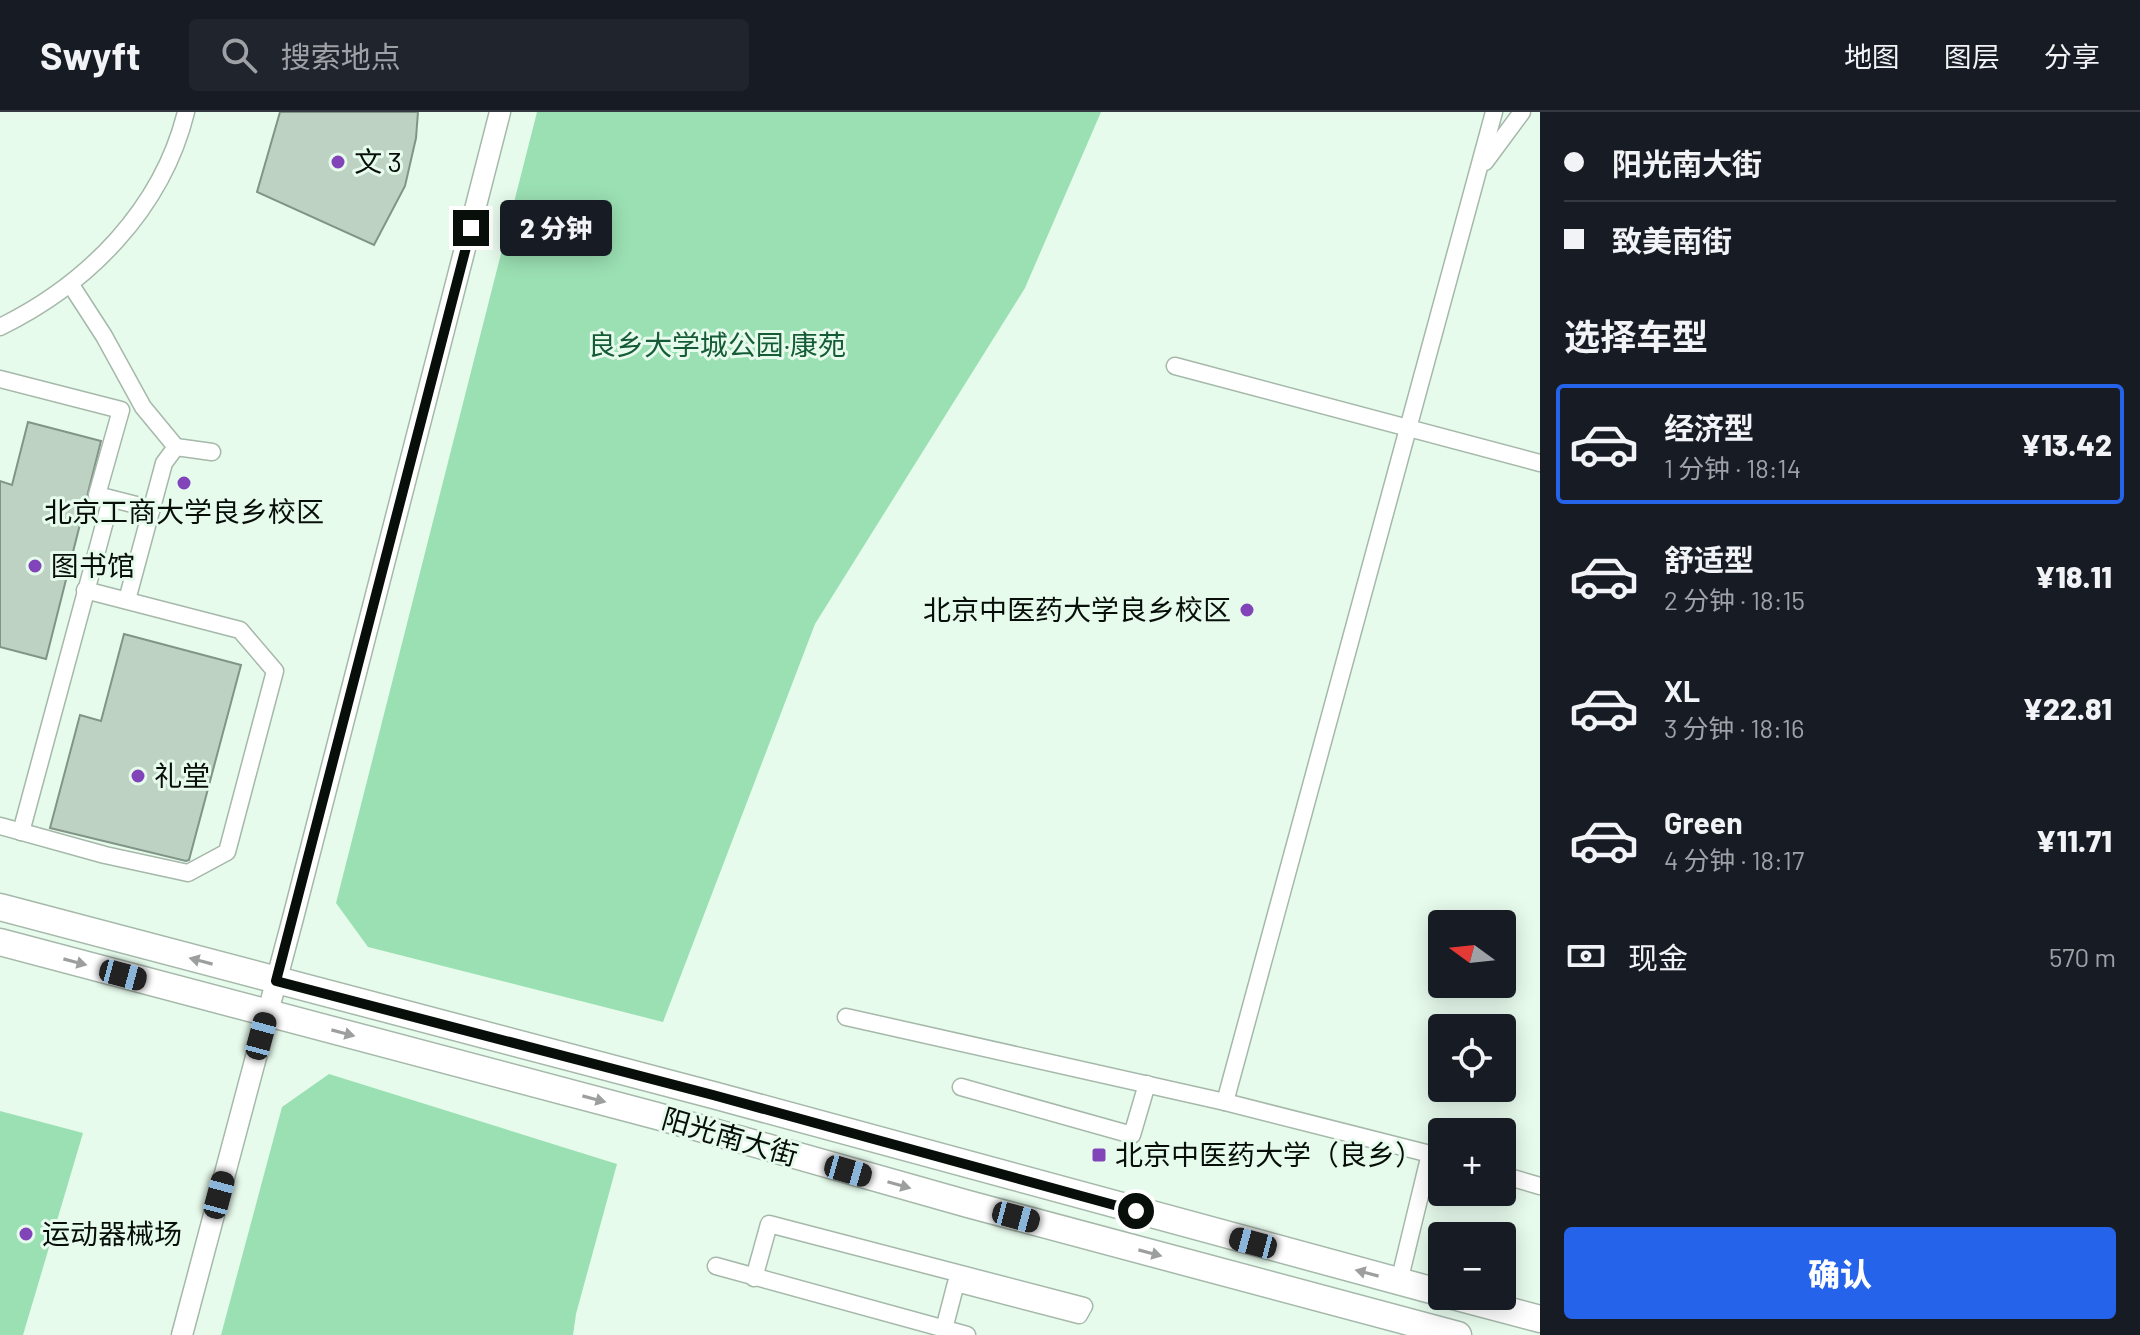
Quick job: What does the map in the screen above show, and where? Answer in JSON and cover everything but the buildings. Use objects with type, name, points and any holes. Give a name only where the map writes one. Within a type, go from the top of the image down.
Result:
[{"type":"main road","name":"阳光南大街","points":[[0,907],[713,1095],[1428,1289]]},
{"type":"main road","name":"阳光南大街","points":[[0,942],[657,1116],[1392,1326],[1458,1335]]},
{"type":"main road","points":[[1506,1310],[1540,1319]]},
{"type":"street","points":[[0,327],[37,309],[71,285],[110,249],[139,213],[163,172],[186,112]]},
{"type":"street","points":[[182,1335],[500,112]]},
{"type":"street","points":[[1225,1102],[1494,112]]},
{"type":"street","points":[[1478,172],[1522,112]]},
{"type":"street","points":[[71,285],[104,336],[143,407],[176,447],[212,452]]},
{"type":"street","points":[[1175,366],[1540,463]]},
{"type":"street","points":[[0,379],[121,410],[97,495],[152,509]]},
{"type":"street","points":[[127,600],[164,463],[176,447]]},
{"type":"street","points":[[21,832],[111,499]]},
{"type":"street","points":[[0,826],[105,855],[188,873],[227,852],[275,671],[240,630],[85,590]]},
{"type":"street","points":[[846,1017],[1225,1102],[1428,1153]]},
{"type":"street","points":[[961,1087],[1132,1135],[1147,1084]]},
{"type":"street","points":[[1516,1179],[1540,1186]]},
{"type":"street","points":[[1399,1282],[1428,1182]]},
{"type":"street","points":[[754,1278],[769,1224],[1084,1306],[1079,1315],[956,1283],[944,1329]]},
{"type":"street","points":[[716,1266],[967,1335]]},
{"type":"green space","name":"良乡大学城公园·康苑","points":[[537,112],[1101,112],[1025,288],[815,624],[663,1022],[368,947],[336,903]]},
{"type":"green space","points":[[329,1074],[617,1164],[573,1335],[221,1335],[282,1107]]},
{"type":"green space","name":"运动器械场","points":[[0,1111],[83,1133],[23,1335],[0,1335]]},
{"type":"place","name":"文 3","points":[[338,162]]},
{"type":"place","name":"北京工商大学良乡校区","points":[[184,483]]},
{"type":"place","name":"图书馆","points":[[35,566]]},
{"type":"place","name":"北京中医药大学良乡校区","points":[[1247,610]]},
{"type":"place","name":"礼堂","points":[[138,776]]},
{"type":"place","name":"北京中医药大学（良乡）","points":[[1099,1155]]},
{"type":"place","name":"运动器械场","points":[[26,1234]]},
{"type":"route","points":[[471,228],[276,981],[713,1095],[1136,1211]]}]
